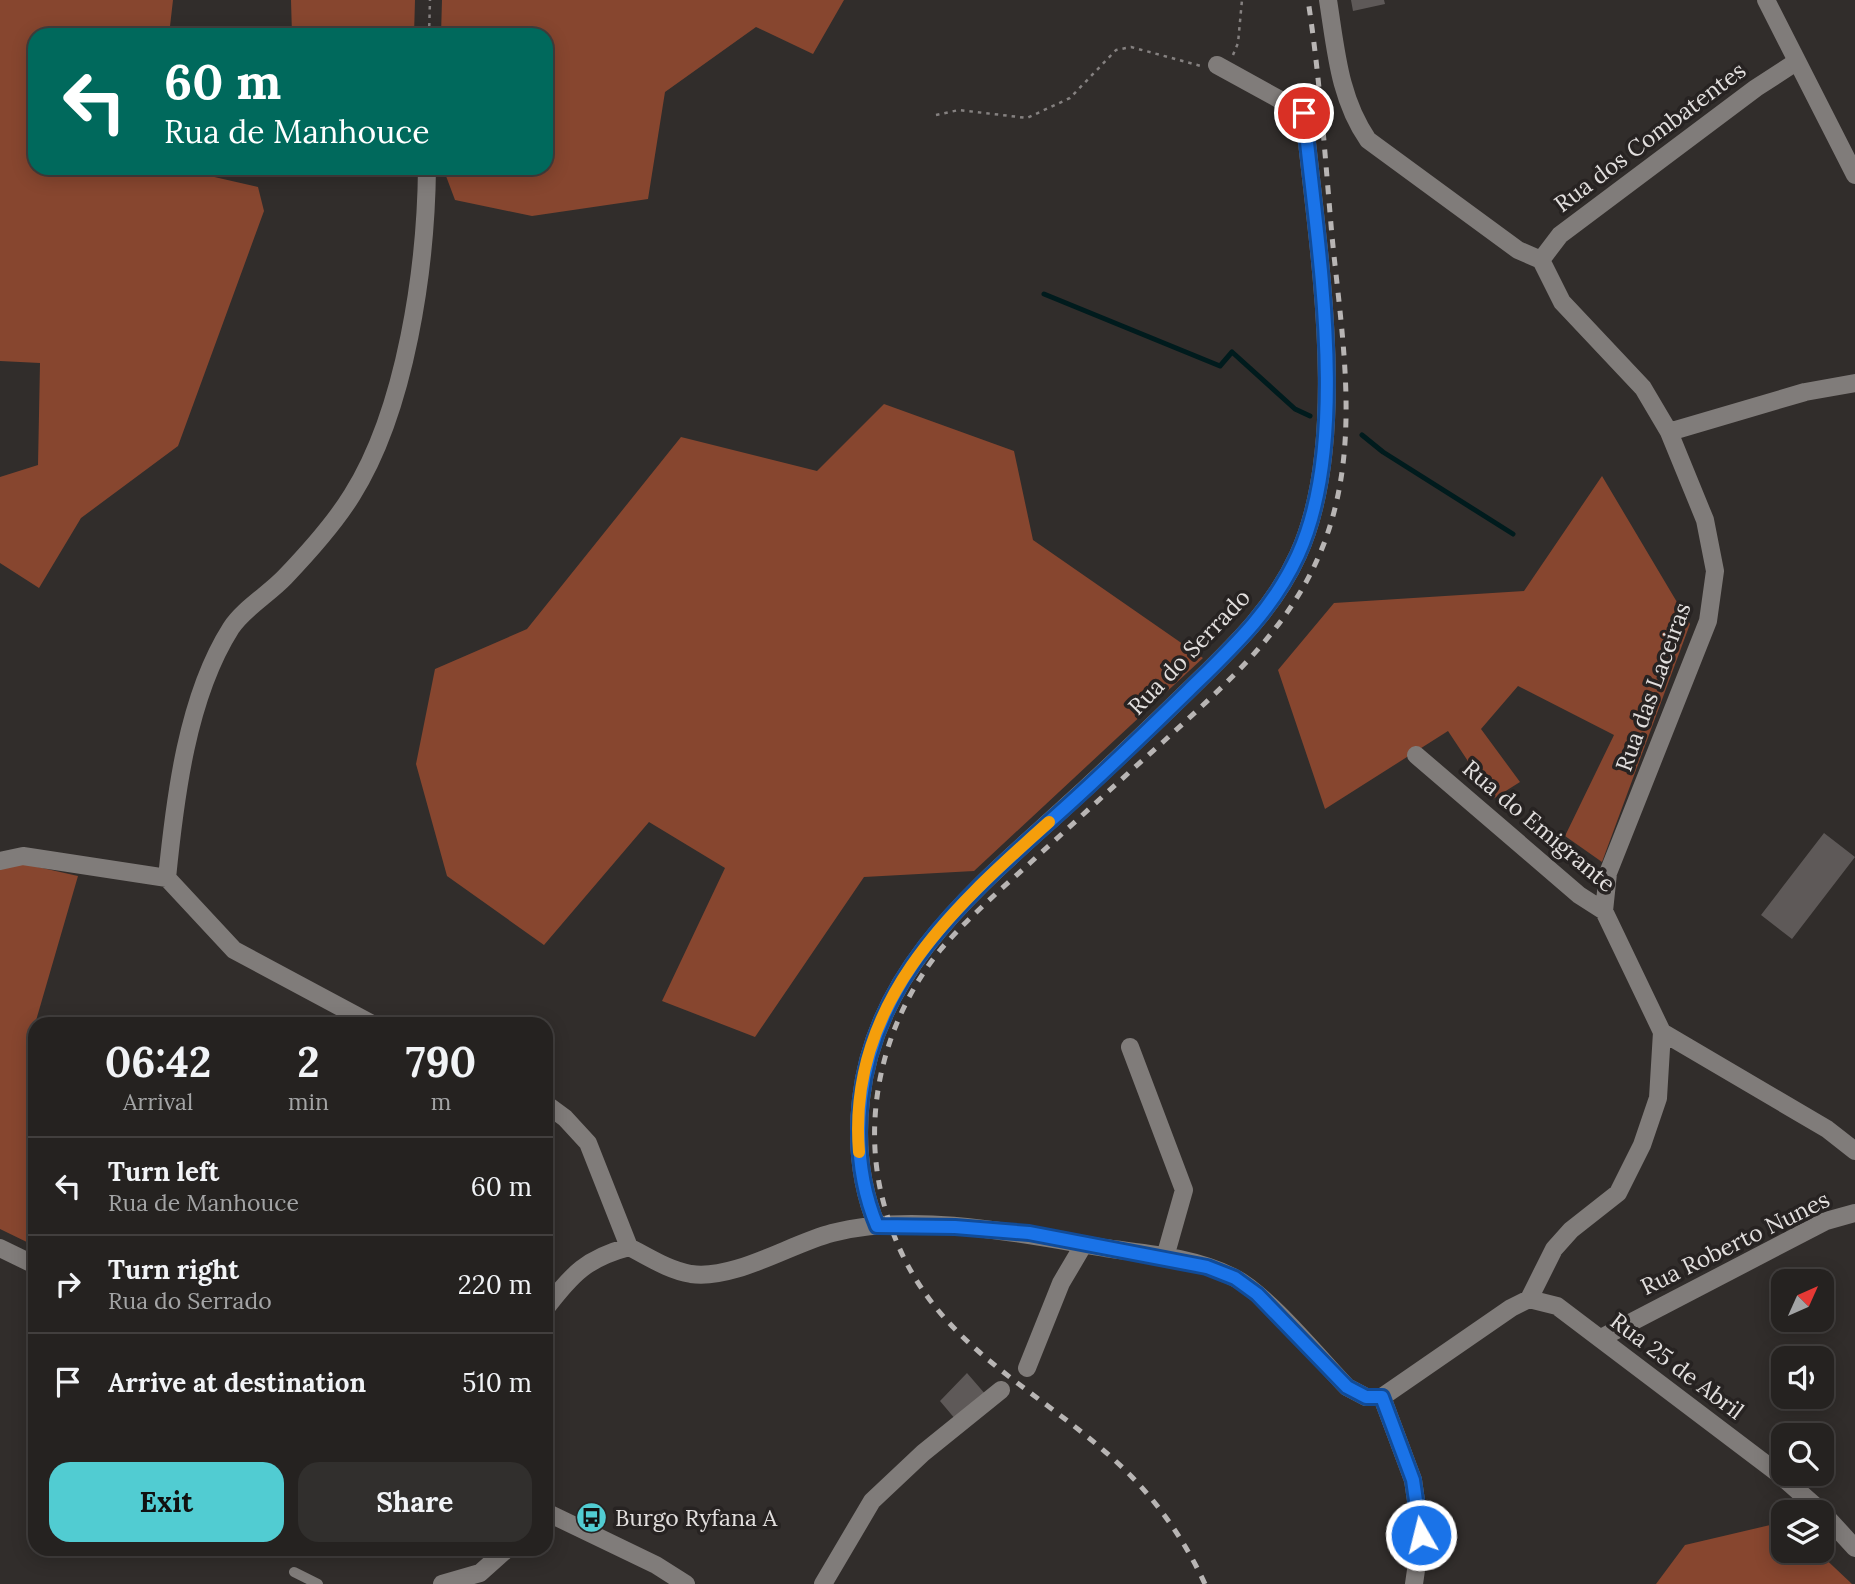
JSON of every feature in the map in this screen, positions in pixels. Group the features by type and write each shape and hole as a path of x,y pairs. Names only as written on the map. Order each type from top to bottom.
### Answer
{"street":[{"path":"1328,0 1344,98 1352,118 1368,140 1518,250 1541,260"},
{"path":"1766,0 1855,175"},
{"name":"Rua dos Combatentes","path":"1541,260 1560,235 1756,88 1796,62"},
{"path":"1222,68 1304,113"},
{"name":"Rua do Serrado","path":"877,1226 861,1169 859,1142 862,1092 874,1038 908,967 957,909 1114,763 1241,639 1275,598 1309,528 1322,477 1325,400 1322,306 1304,113"},
{"path":"167,878 175,797 199,704 232,627 286,576 352,495 393,406 416,299 427,212 427,175"},
{"name":"Rua das Laceiras","path":"1541,260 1562,302 1643,388 1669,432 1705,520 1715,571 1707,621 1608,873 1604,911"},
{"path":"1669,432 1805,392 1855,383"},
{"name":"Rua do Emigrante","path":"1416,755 1580,895 1604,911 1662,1032 1658,1098 1642,1145 1618,1193 1572,1230 1554,1249 1529,1299"},
{"path":"0,861 23,856 167,878 234,950 359,1017"},
{"path":"1662,1032 1827,1129 1855,1151"},
{"path":"1130,1048 1184,1189 1165,1257"},
{"path":"553,1109 588,1143 629,1247 666,1267 692,1274 716,1273 833,1233 877,1226 992,1230 1165,1257 1235,1278 1257,1294 1347,1387 1366,1397 1382,1397 1511,1308 1529,1299"},
{"name":"Rua Roberto Nunes","path":"1601,1338 1826,1222 1855,1213"},
{"path":"1027,1368 1061,1283 1084,1244"},
{"path":"553,1298 562,1286 598,1255 629,1247"},
{"path":"0,1248 28,1262"},
{"name":"Rua 25 de Abril","path":"1529,1299 1557,1306 1779,1474 1808,1500"},
{"path":"822,1584 872,1502 923,1452 1002,1390"},
{"path":"1382,1397 1413,1480 1421,1535 1414,1584"},
{"path":"553,1515 656,1565 686,1584"},
{"name":"Rua 25 de Abril","path":"1834,1525 1855,1548"},
{"path":"442,1584 480,1573 499,1556"}],"lane":[{"path":"294,1572 318,1584"}],"path":[{"path":"429,28 430,0"},
{"path":"936,115 959,110 1027,118 1070,98 1116,50 1132,47 1199,66 1222,68 1238,43 1242,0"},
{"path":"1304,113 1352,118"}],"shaded area":[{"path":"0,0 173,0 170,28 28,28 28,175 206,175 258,187 264,211 178,446 81,518 39,588 0,563 0,477 38,465 40,363 0,361"},
{"path":"291,0 415,0 414,28 292,28"},
{"path":"442,0 844,0 813,54 756,27 665,92 648,199 532,216 455,200 446,175 553,175 553,28 441,28"},
{"path":"884,404 1014,451 1033,540 1203,658 974,871 864,877 755,1037 662,1001 725,868 649,822 544,945 447,876 416,764 435,669 527,629 681,437 817,471"},
{"path":"1602,476 1690,624 1602,862 1565,836 1614,735 1518,686 1481,729 1520,782 1493,799 1448,731 1325,809 1278,670 1334,603 1524,591"},
{"path":"20,863 78,876 37,1017 28,1017 28,1243 0,1229 0,867"},
{"path":"1771,1525 1771,1563 1830,1563 1852,1584 1656,1584 1685,1545"}],"building":[{"path":"1351,0 1384,0 1385,4 1353,11"},
{"path":"1824,833 1855,857 1792,939 1761,915"},
{"path":"967,1373 986,1395 956,1420 940,1401"}],"waterway":[{"path":"1044,294 1220,366 1232,352 1295,409 1310,416"},
{"path":"1362,435 1383,452 1513,534"}],"railway":[{"path":"1205,1584 1170,1523 1136,1481 1088,1437 984,1356 953,1327 925,1294 902,1255 885,1208 878,1174 876,1106 891,1039 904,1007 941,949 984,905 1187,720 1255,653 1294,603 1323,546 1335,508 1342,470 1346,392 1322,118 1308,0"}],"slow traffic":[{"path":"859,1152 859,1117 866,1065 883,1013 894,990 922,947 939,927 1049,822"}],"place":[{"name":"Burgo Ryfana A","path":"592,1518"}],"route":[{"path":"1304,113 1322,306 1326,420 1322,477 1317,503 1299,553 1275,598 1241,639 1114,763 1019,849 922,947 894,990 883,1013 866,1065 859,1117 861,1169 865,1192 877,1226 955,1227 1029,1233 1176,1259 1235,1278 1257,1294 1347,1387 1366,1397 1382,1397 1413,1480 1421,1535"}]}
